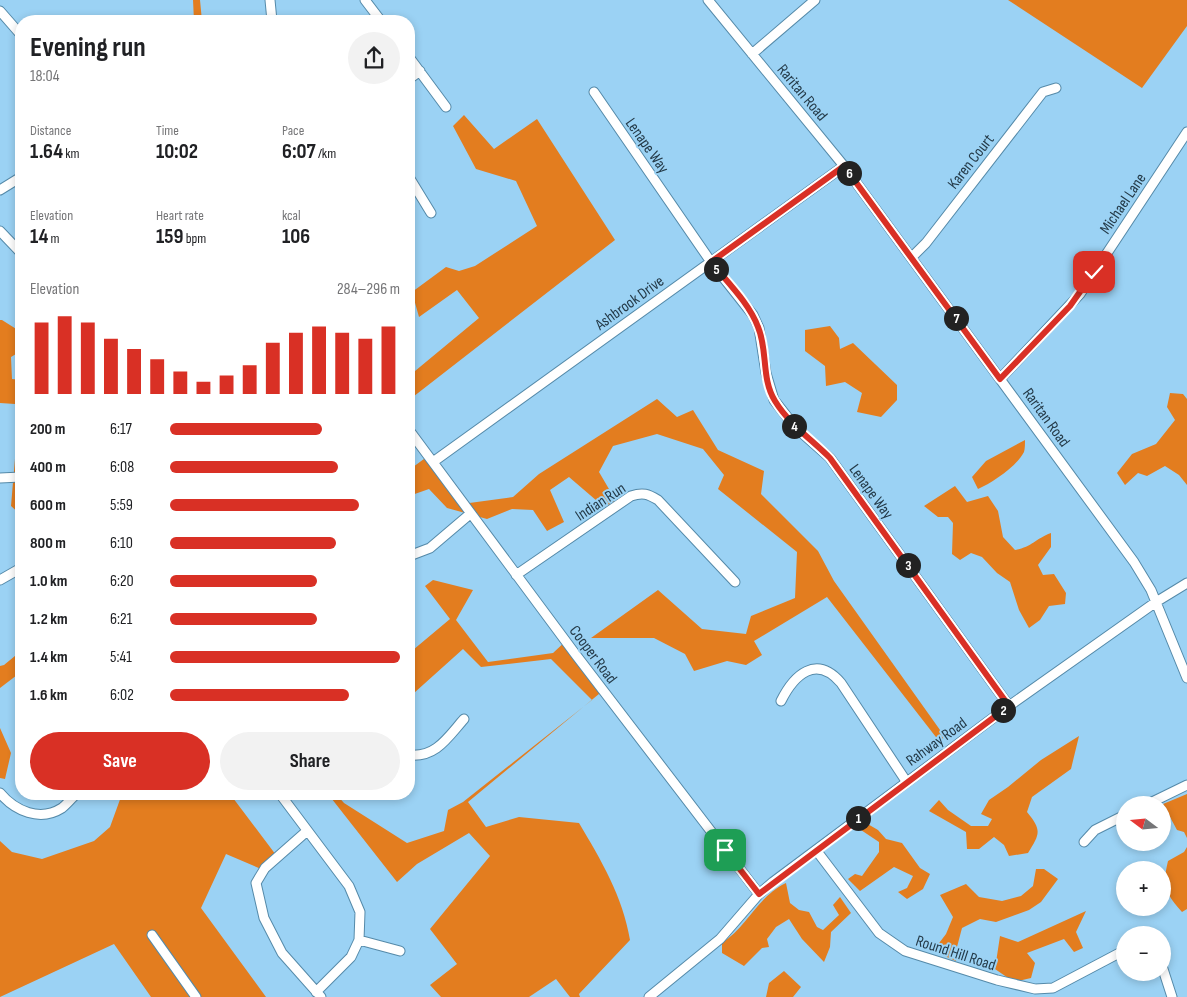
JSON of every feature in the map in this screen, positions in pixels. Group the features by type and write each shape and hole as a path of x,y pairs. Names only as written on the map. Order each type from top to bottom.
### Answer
{"street":[{"path":"270,0 271,15"},
{"path":"365,0 377,15"},
{"name":"Raritan Road","path":"708,0 844,166 1134,562 1156,602 1187,678"},
{"path":"752,54 815,0"},
{"path":"0,11 15,28"},
{"path":"415,65 446,107"},
{"path":"415,75 420,71"},
{"name":"Karen Court","path":"912,257 926,243 1043,92 1056,88"},
{"name":"Lenape Way","path":"594,92 711,262 753,315 759,328 766,373 774,400 795,427 830,458 1009,706"},
{"name":"Michael Lane","path":"1000,379 1080,294 1187,132"},
{"path":"1179,145 1187,150"},
{"name":"Ashbrook Drive","path":"433,462 844,166"},
{"path":"0,190 15,181"},
{"path":"415,188 431,213"},
{"path":"0,231 15,247"},
{"name":"Cooper Road","path":"415,438 516,575 759,894"},
{"path":"0,478 15,477"},
{"name":"Indian Run","path":"516,575 631,496 640,493 648,494 658,500 735,582"},
{"path":"415,554 430,548 470,514"},
{"path":"0,580 15,571"},
{"name":"Rahway Road","path":"649,997 720,939 759,894 816,850 1009,706 1156,602 1187,584"},
{"path":"781,701 791,682 801,674 820,670 832,674 842,683 906,781"},
{"path":"415,755 424,755 437,749 464,719"},
{"path":"1164,796 1187,785"},
{"path":"0,793 20,811 34,814 49,813 62,808 70,800"},
{"path":"284,800 350,886 360,912 360,940 351,957 318,994 282,953 264,918 256,883 265,868 307,831"},
{"path":"1084,842 1095,830 1116,820"},
{"name":"Round Hill Road","path":"816,850 879,933 895,946 1015,985 1035,989 1053,988 1116,955"},
{"path":"152,935 196,997"},
{"path":"360,940 400,951"},
{"path":"1167,981 1172,997"},
{"path":"1053,988 1056,997"}],"shaded area":[{"path":"193,0 200,0 201,15 194,15"},
{"path":"1008,0 1187,0 1187,26 1142,88"},
{"path":"464,115 494,149 537,119 615,240 415,395 415,371 479,318 457,290 419,317 415,303 415,290 446,267 459,271 475,266 537,226 516,181 476,169 453,126"},
{"path":"0,320 2,320 15,328 15,355 11,357 12,379 15,379 15,404 0,403"},
{"path":"830,326 839,338 840,349 853,343 897,385 897,400 881,417 857,412 862,393 845,382 826,386 825,366 805,351 805,330"},
{"path":"1170,393 1183,394 1187,399 1187,485 1179,475 1165,466 1147,476 1138,473 1125,485 1117,473 1132,454 1156,444 1175,420 1167,407"},
{"path":"657,399 677,417 693,410 718,450 764,471 761,494 818,551 834,581 945,737 939,741 827,597 754,641 762,655 746,665 727,661 694,671 685,654 654,638 591,638 658,590 702,629 746,634 751,616 795,598 797,552 718,489 724,475 703,449 657,434 613,446 599,472 616,501 604,507 569,477 550,490 564,522 547,531 533,510 512,509 487,519 447,508 429,489 415,494 415,466 428,456 462,504 513,497 539,474"},
{"path":"1025,440 1024,452 1016,463 990,483 978,489 972,477 986,461"},
{"path":"15,459 15,510 11,506"},
{"path":"955,486 967,502 988,496 998,511 1003,537 1015,550 1026,547 1051,533 1051,547 1038,565 1043,575 1054,574 1066,593 1065,604 1049,606 1040,620 1029,628 1019,610 1010,582 997,573 982,557 971,553 960,560 952,554 953,523 948,517 938,517 924,506"},
{"path":"433,580 473,590 456,620 488,662 553,653 567,640 605,689 592,700 551,659 481,667 463,649 415,692 415,648 450,619 425,586"},
{"path":"15,656 15,677 0,688 0,666"},
{"path":"584,706 468,802 486,827 519,817 579,823 617,894 630,940 579,994 580,997 570,997 556,979 529,997 441,997 430,985 457,964 430,929 490,856 469,833 417,864 397,882 333,800 341,800 407,843 444,831 448,810 463,802"},
{"path":"0,728 11,753 5,779 0,778"},
{"path":"1079,736 1071,769 1032,797 1027,812 1035,823 1038,832 1028,853 1009,856 1004,845 994,837 979,849 967,849 966,832 929,811 939,800 948,810 971,826 988,826 992,819 981,814 989,800 1041,760"},
{"path":"1187,794 1187,838 1184,832 1177,830 1171,819 1171,801"},
{"path":"120,800 235,800 276,855 261,869 226,854 201,908 266,997 151,997 114,944 0,997 0,841 12,852 42,859 94,841 110,827"},
{"path":"866,823 878,830 886,839 902,843 920,868 930,874 923,889 907,899 898,892 907,888 913,876 894,867 860,891 848,879 855,874 862,876 879,852 879,842 861,830"},
{"path":"1187,847 1187,909 1182,912 1171,898 1171,861 1168,861 1184,852"},
{"path":"1036,869 1044,869 1058,879 1041,902 1029,910 996,922 980,919 962,928 957,947 956,961 933,951 946,934 953,917 940,895 966,884 979,897 1002,901 1021,896 1033,886"},
{"path":"786,883 790,903 799,910 809,912 817,927 823,930 839,915 833,905 840,897 851,913 831,932 830,947 824,962 802,939 789,919 776,927 767,939 769,947 762,948 744,966 722,953 722,943 739,928 767,896"},
{"path":"1086,911 1076,932 1083,948 1074,952 1064,939 1027,953 1035,963 1031,978 1014,982 995,969 1000,936 1018,942"},
{"path":"784,971 801,987 793,997 766,997 769,983"}],"route":[{"path":"725,850 759,894 906,781 1009,706 830,458 795,427 774,400 766,373 759,328 753,315 711,262 844,166 1000,379 1070,306 1089,282 1094,272"}]}
